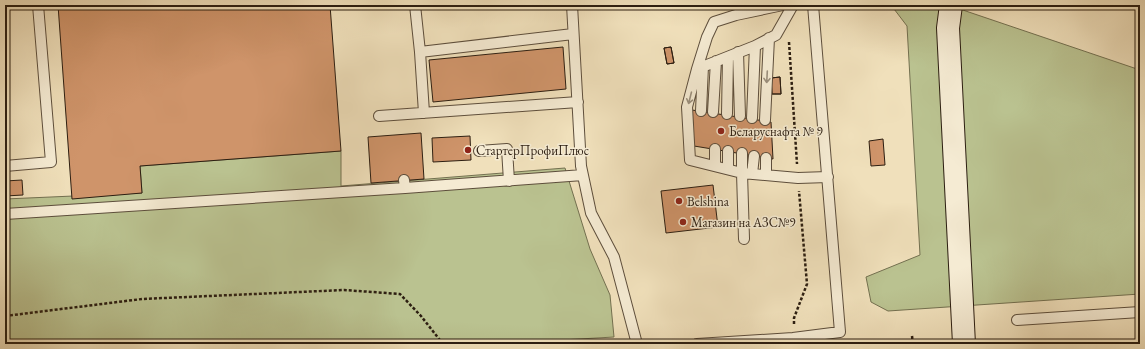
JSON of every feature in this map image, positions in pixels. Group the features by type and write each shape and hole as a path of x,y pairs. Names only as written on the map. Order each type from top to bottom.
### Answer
{"main road":[{"path":"951,5 948,28 964,344"}],"lane":[{"path":"5,166 51,162 38,5"},
{"path":"415,5 424,113"},
{"path":"572,5 581,166 591,213 614,257 637,344"},
{"path":"783,5 736,15 714,22 707,37 688,107 690,160 747,173 798,178 828,177"},
{"path":"700,67 755,46 776,35 793,5"},
{"path":"697,344 793,338 840,332 813,5"},
{"path":"420,52 573,34"},
{"path":"765,120 769,38"},
{"path":"752,118 755,46"},
{"path":"738,52 740,116"},
{"path":"727,114 728,57"},
{"path":"713,112 716,61"},
{"path":"700,67 701,111"},
{"path":"379,116 578,102"},
{"path":"479,151 507,148 509,181"},
{"path":"715,149 715,166"},
{"path":"728,151 728,169"},
{"path":"742,153 747,173 744,239"},
{"path":"747,173 754,156"},
{"path":"766,158 766,175"},
{"path":"5,214 405,184 509,181 583,175"},
{"path":"1017,320 1140,312"}],"path":[{"path":"1135,5 1140,13"},
{"path":"5,316 142,299 344,290 400,294 421,316 443,344"},
{"path":"912,336 913,344"}],"green space":[{"path":"891,5 948,5 1140,70 1140,294 888,311 871,302 866,277 920,255 907,26"},
{"path":"341,151 341,186 565,168 590,249 610,295 614,337 493,344 5,344 5,199 142,193 140,166"}],"building":[{"path":"58,5 330,5 341,151 140,166 142,193 72,199"},
{"path":"563,47 566,89 433,102 429,60"},
{"path":"671,47 674,63 667,64 664,48"},
{"path":"671,47 674,63 667,64 664,48"},
{"path":"780,77 781,94 772,94 771,78"},
{"path":"780,77 781,94 772,94 771,78"},
{"path":"692,110 771,122 773,159 694,146"},
{"path":"421,133 424,179 371,183 368,137"},
{"path":"470,136 471,160 433,162 432,138"},
{"path":"883,139 885,165 871,166 869,141"},
{"path":"22,180 23,195 5,196 5,181"},
{"path":"713,185 718,227 666,233 661,191"}],"place":[{"name":"Беларуснафта № 9","path":"721,131"},
{"name":"СтартерПрофиПлюс","path":"468,150"},
{"name":"Belshina","path":"679,201"},
{"name":"Магазин на АЗС№9","path":"683,222"}]}
